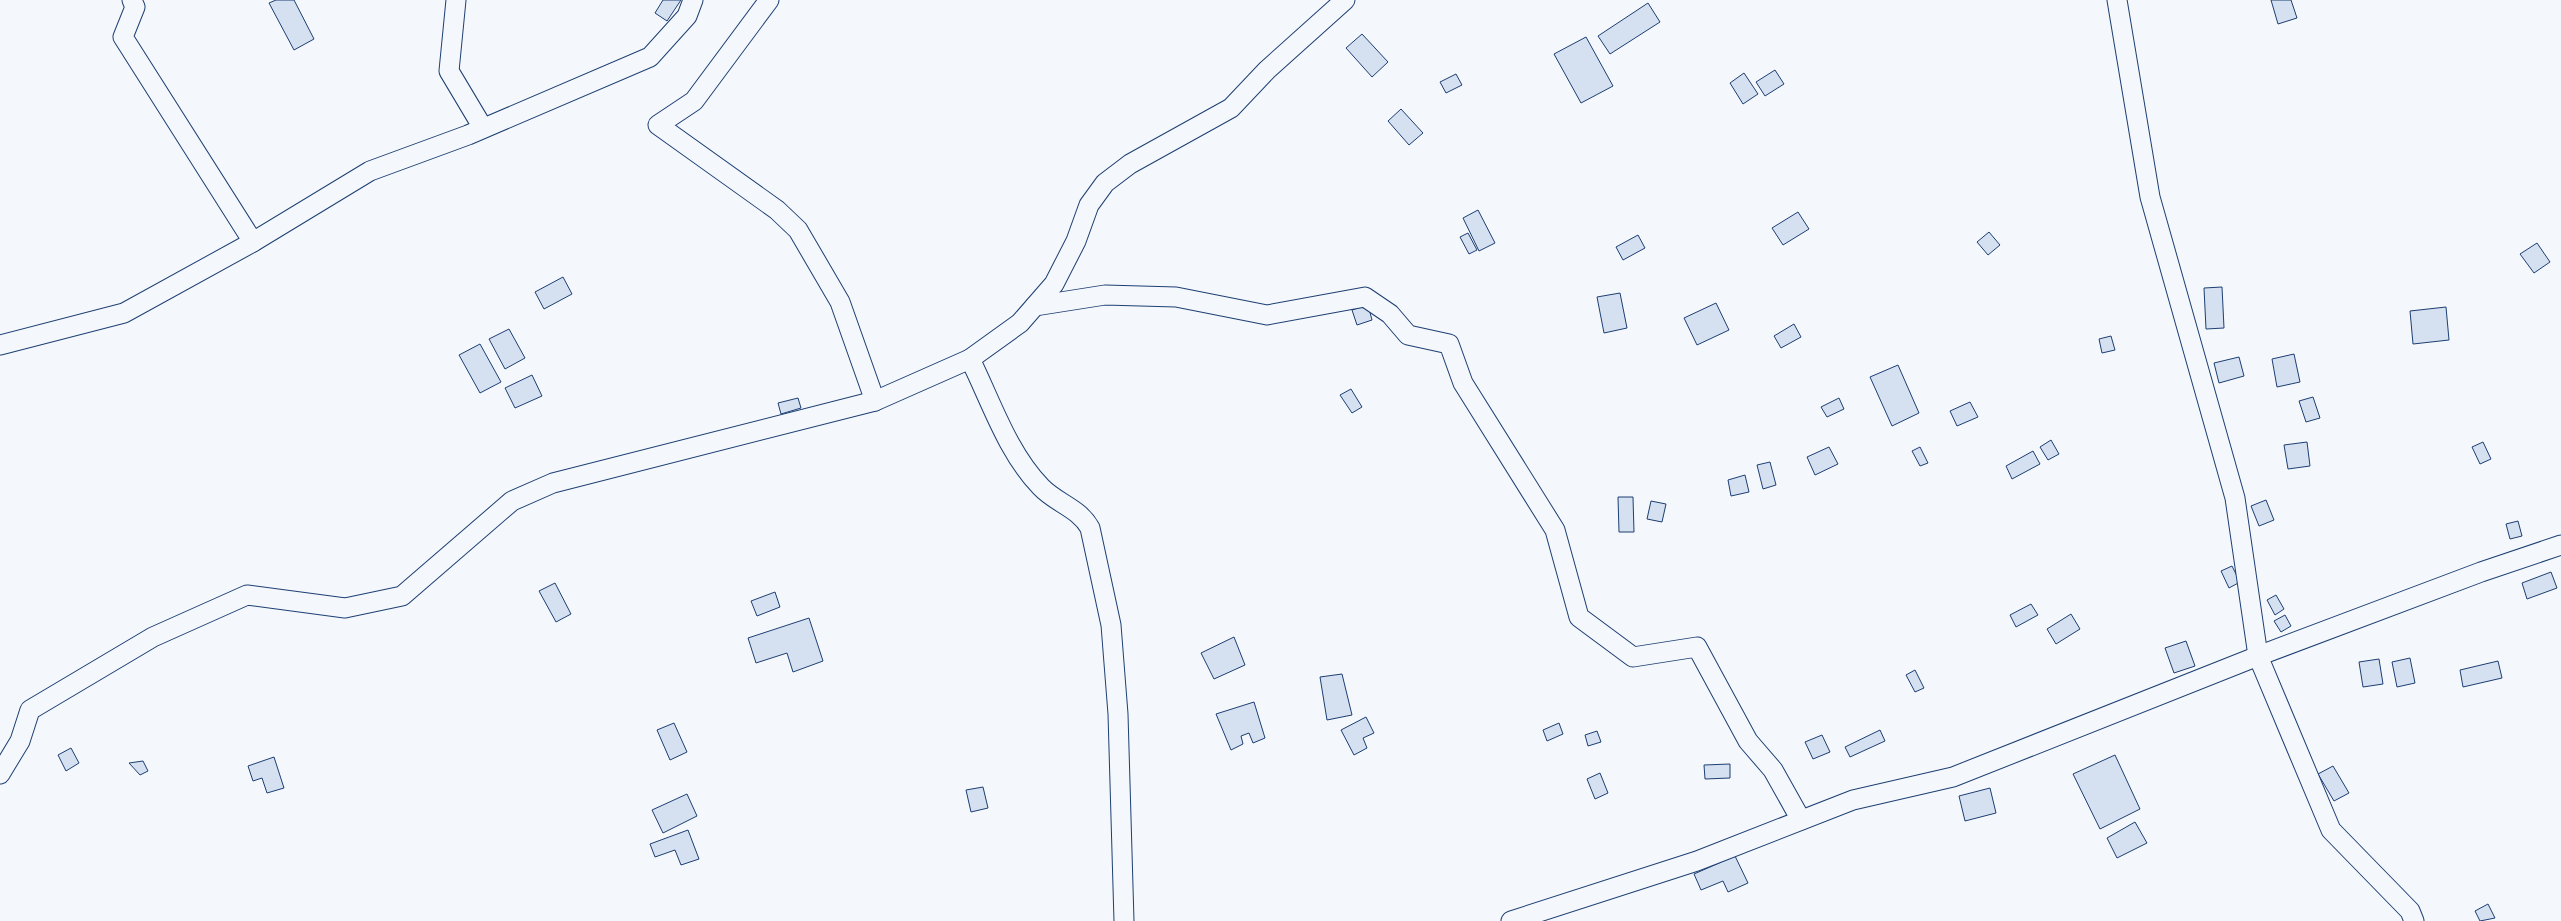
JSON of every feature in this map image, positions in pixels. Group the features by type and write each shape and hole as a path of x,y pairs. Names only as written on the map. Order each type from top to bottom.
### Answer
{"street":[{"path":"132,0 135,7 123,37 253,242"},
{"path":"456,0 449,71 483,128"},
{"path":"0,345 124,313 253,242 370,171 483,128 650,57 687,16 694,0"},
{"path":"769,0 694,101 658,125 777,210 798,230 840,302 875,400"},
{"path":"0,774 20,741 30,710 153,637 247,595 346,608 402,596 512,501 553,483 875,400 970,359 1020,323 1054,284 1076,241 1088,204 1105,183 1130,164 1231,108 1267,70 1345,0"},
{"path":"2118,0 2150,197 2235,498 2258,656 2331,830 2410,911 2414,921"},
{"path":"1035,306 1105,295 1167,297 1267,316 1364,297 1390,314 1408,335 1449,344 1463,383 1555,530 1579,616 1633,657 1697,647 1748,741 1773,770 1801,820"},
{"path":"970,359 1019,460 1042,488 1084,516 1090,528 1111,625 1118,714 1124,921"},
{"path":"1511,921 1550,915 1853,800 1953,777 2258,656 2481,572 2561,545"}],"building":[{"path":"276,0 294,0 314,39 294,50 269,3"},
{"path":"663,0 681,0 667,21 655,13"},
{"path":"2271,0 2291,0 2297,18 2278,24"},
{"path":"1648,3 1660,22 1610,54 1598,36"},
{"path":"1362,34 1388,62 1372,77 1346,48"},
{"path":"1586,37 1613,86 1581,103 1554,54"},
{"path":"1775,70 1784,84 1765,96 1756,82"},
{"path":"1744,73 1758,94 1743,104 1730,83"},
{"path":"1456,74 1462,85 1446,93 1440,82"},
{"path":"1401,109 1423,133 1409,145 1388,121"},
{"path":"1478,210 1495,243 1479,251 1463,218"},
{"path":"1798,212 1809,229 1783,245 1772,228"},
{"path":"1989,232 2000,245 1988,255 1977,242"},
{"path":"1468,233 1477,250 1469,254 1460,237"},
{"path":"1638,235 1645,248 1623,260 1616,247"},
{"path":"2537,243 2550,262 2534,273 2520,254"},
{"path":"563,277 572,294 544,309 535,292"},
{"path":"2222,287 2224,328 2206,329 2204,288"},
{"path":"1620,293 1627,328 1604,333 1597,297"},
{"path":"1716,303 1729,330 1697,345 1684,318"},
{"path":"1368,305 1372,320 1357,325 1352,310"},
{"path":"2446,307 2449,340 2413,344 2410,311"},
{"path":"1794,324 1801,337 1781,348 1774,336"},
{"path":"509,329 525,358 505,369 489,339"},
{"path":"2111,336 2115,350 2102,353 2099,339"},
{"path":"480,344 501,382 480,393 459,355"},
{"path":"2294,354 2300,382 2277,387 2272,359"},
{"path":"2239,357 2244,376 2219,383 2214,363"},
{"path":"1898,365 1919,413 1892,426 1870,377"},
{"path":"532,375 542,396 515,408 505,388"},
{"path":"1351,389 1362,407 1352,413 1340,395"},
{"path":"2313,397 2320,418 2306,422 2299,401"},
{"path":"798,398 801,408 781,414 778,403"},
{"path":"1839,398 1844,409 1827,417 1821,407"},
{"path":"1970,402 1978,417 1957,426 1950,411"},
{"path":"2051,440 2059,454 2048,460 2040,447"},
{"path":"2307,442 2310,466 2288,469 2284,445"},
{"path":"2483,442 2491,459 2480,464 2472,447"},
{"path":"1829,447 1838,464 1815,475 1807,457"},
{"path":"1920,447 1928,463 1920,466 1912,451"},
{"path":"2033,451 2040,464 2012,479 2006,466"},
{"path":"1770,462 1776,485 1763,489 1757,465"},
{"path":"1745,475 1749,492 1731,496 1728,480"},
{"path":"1618,497 1633,497 1634,532 1619,532"},
{"path":"2266,500 2274,520 2259,526 2251,506"},
{"path":"1651,501 1666,504 1662,522 1647,519"},
{"path":"2518,521 2522,536 2510,539 2506,524"},
{"path":"2232,566 2240,582 2229,588 2221,571"},
{"path":"2551,572 2557,588 2527,599 2522,583"},
{"path":"555,583 571,614 556,622 539,591"},
{"path":"775,592 780,607 757,616 751,601"},
{"path":"2276,595 2284,609 2275,615 2267,600"},
{"path":"2031,604 2038,615 2016,627 2010,615"},
{"path":"2071,614 2080,629 2056,644 2047,629"},
{"path":"2285,615 2291,626 2281,632 2274,621"},
{"path":"809,618 823,661 793,672 787,653 756,663 748,638"},
{"path":"1234,637 1245,665 1214,679 1201,653"},
{"path":"2186,641 2195,666 2174,673 2165,648"},
{"path":"2410,658 2415,683 2397,687 2392,662"},
{"path":"2379,659 2383,684 2363,687 2359,662"},
{"path":"2498,661 2502,678 2463,687 2460,670"},
{"path":"1915,670 1924,688 1915,692 1906,675"},
{"path":"1342,674 1352,715 1327,720 1320,677"},
{"path":"1254,702 1265,738 1253,743 1249,733 1241,736 1243,744 1231,750 1216,714"},
{"path":"1366,717 1374,733 1363,738 1367,748 1354,755 1341,730"},
{"path":"674,723 687,752 670,760 657,730"},
{"path":"1559,723 1563,734 1547,741 1543,730"},
{"path":"1880,730 1885,741 1850,757 1845,747"},
{"path":"1597,731 1601,742 1588,746 1585,735"},
{"path":"1822,735 1830,752 1813,759 1805,742"},
{"path":"71,748 79,763 66,771 58,755"},
{"path":"2115,755 2140,809 2100,829 2073,774"},
{"path":"274,757 284,788 267,793 262,778 253,781 248,766"},
{"path":"143,761 148,771 140,775 129,763"},
{"path":"1730,764 1730,778 1705,779 1704,765"},
{"path":"2333,766 2349,793 2334,801 2318,774"},
{"path":"1600,773 1608,793 1595,799 1587,779"},
{"path":"983,787 988,808 971,812 966,790"},
{"path":"1990,788 1996,813 1965,821 1959,796"},
{"path":"687,794 697,816 663,833 652,810"},
{"path":"2135,822 2147,843 2117,858 2107,838"},
{"path":"688,830 699,859 681,865 675,850 655,857 650,844"},
{"path":"1735,856 1748,883 1728,892 1723,881 1701,890 1694,874"},
{"path":"2488,904 2495,918 2480,921 2475,911"}]}
